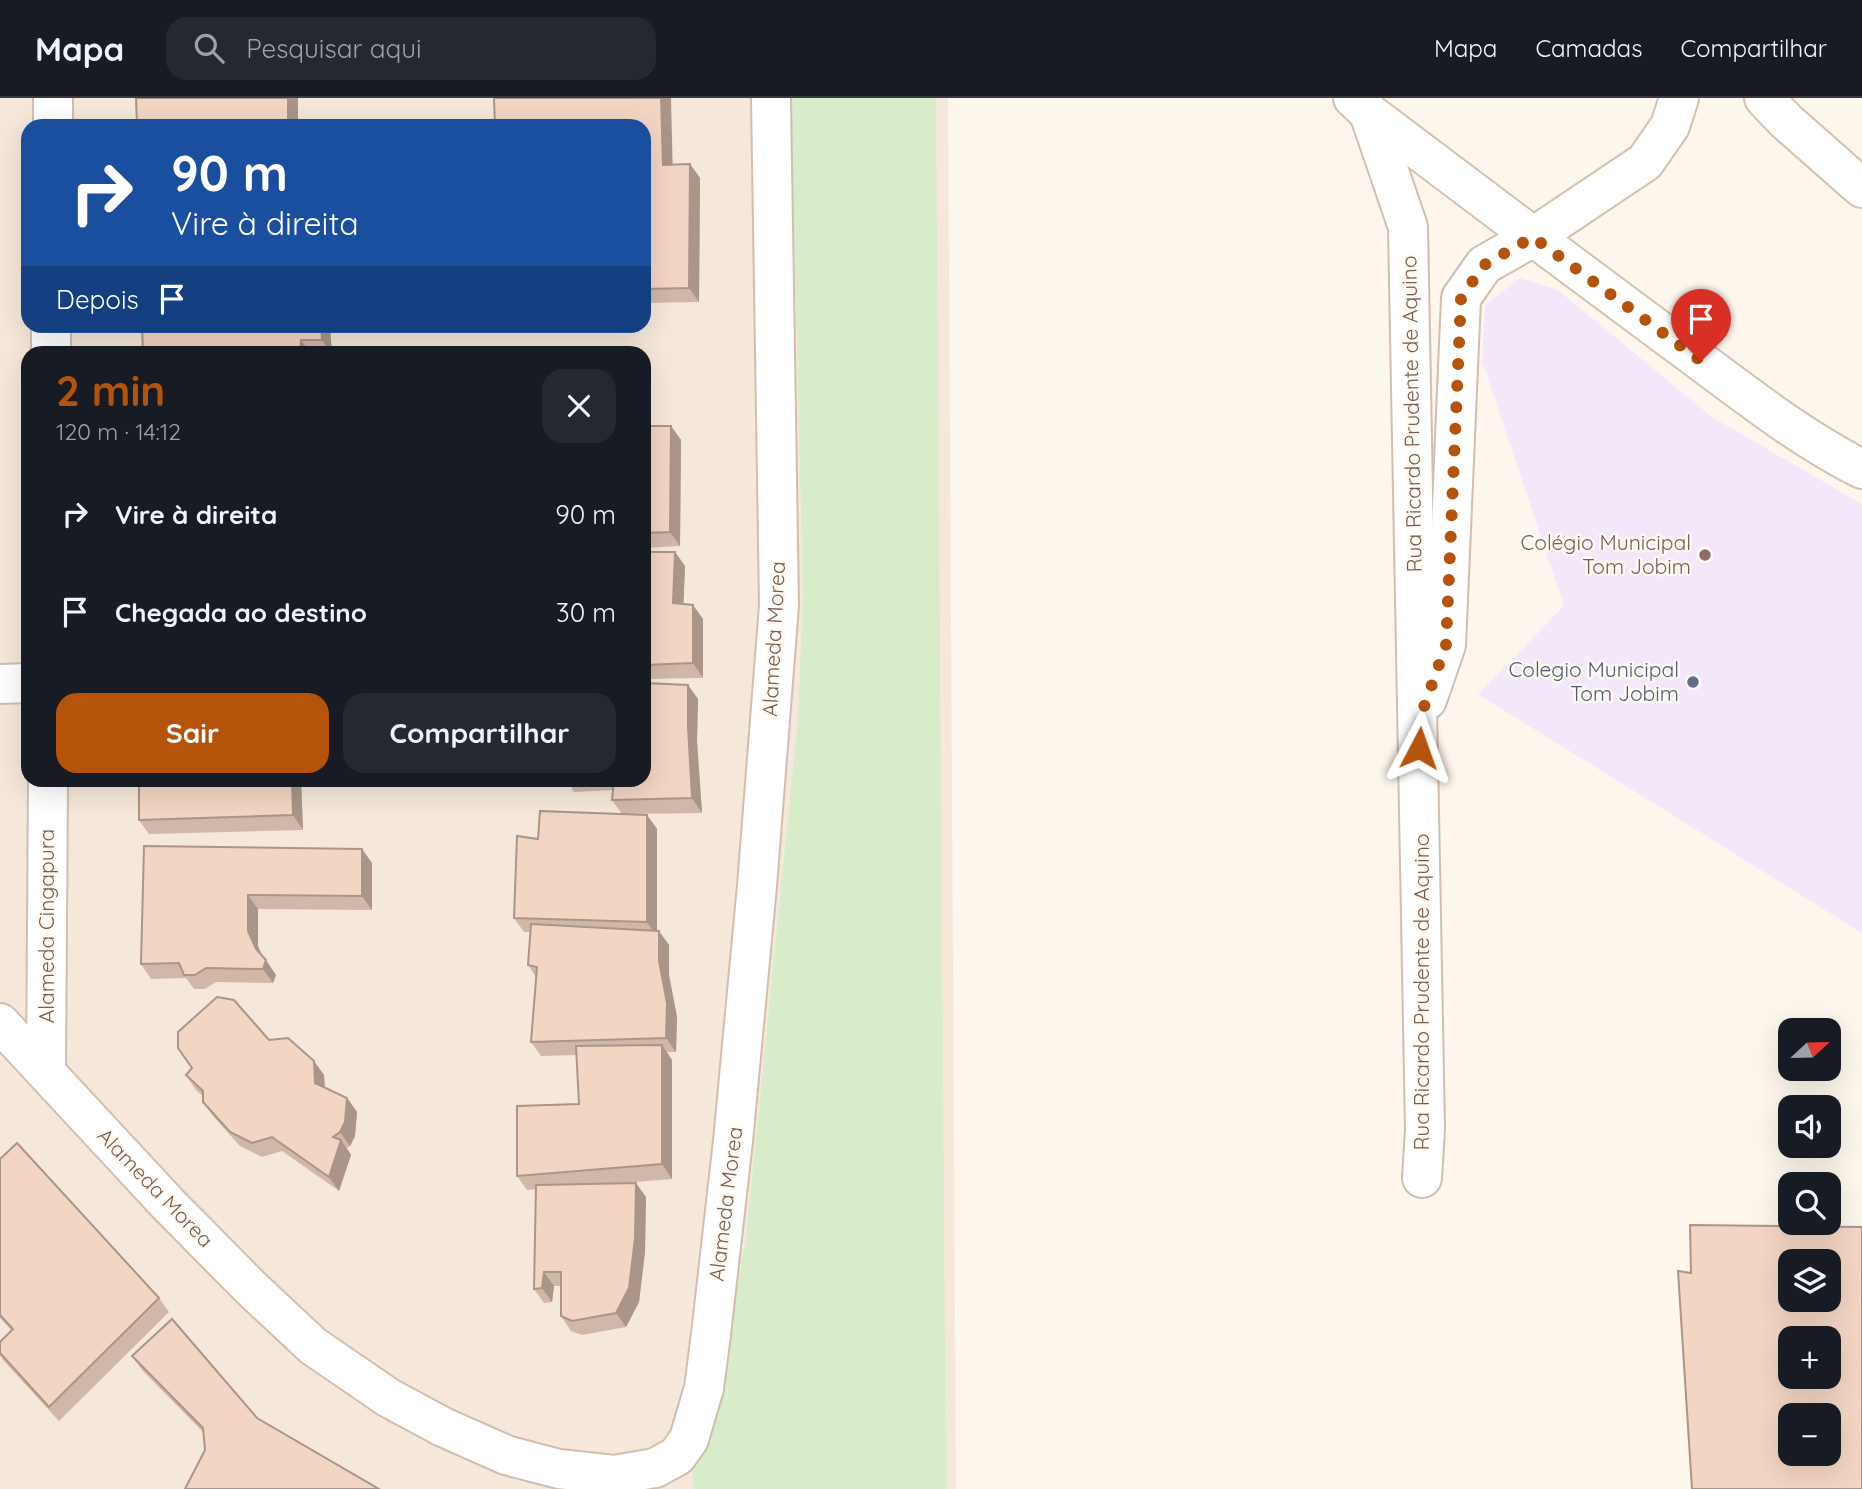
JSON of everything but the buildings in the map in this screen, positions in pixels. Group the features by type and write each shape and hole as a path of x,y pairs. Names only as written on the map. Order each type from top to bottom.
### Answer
{"street":[{"path":"52,119 53,98"},
{"name":"Alameda Morea","path":"0,1023 168,1204 313,1346 389,1398 443,1427 506,1455 559,1469 614,1475 644,1471 670,1462 683,1449 704,1388 733,1141 757,886 779,605 771,98"},
{"name":"Rua Ricardo Prudente de Aquino","path":"1419,721 1446,645 1461,298 1484,265 1533,237 1645,162 1670,127 1679,98"},
{"path":"1764,98 1862,188"},
{"path":"1361,105 1533,237 1822,449 1862,469"},
{"name":"Rua Ricardo Prudente de Aquino","path":"1361,105 1408,227 1419,721 1425,1129 1422,1178"},
{"path":"0,684 21,683"},
{"name":"Alameda Cingapura","path":"46,1072 48,787"}],"shaded area":[{"path":"0,98 948,98 956,1489 0,1489"},
{"name":"Colégio Municipal Tom Jobim","path":"1520,278 1558,290 1712,417 1862,504 1862,933 1478,694 1564,606 1482,361 1485,305"}],"green space":[{"path":"791,98 936,98 946,1489 694,1489 692,1466 709,1442 746,1238 798,717 803,594"}],"place":[{"name":"Colégio Municipal Tom Jobim","path":"1705,555"},
{"name":"Colegio Municipal Tom Jobim","path":"1693,682"}],"route":[{"path":"1419,748 1419,721 1446,645 1461,298 1484,265 1533,237 1701,361"}]}
